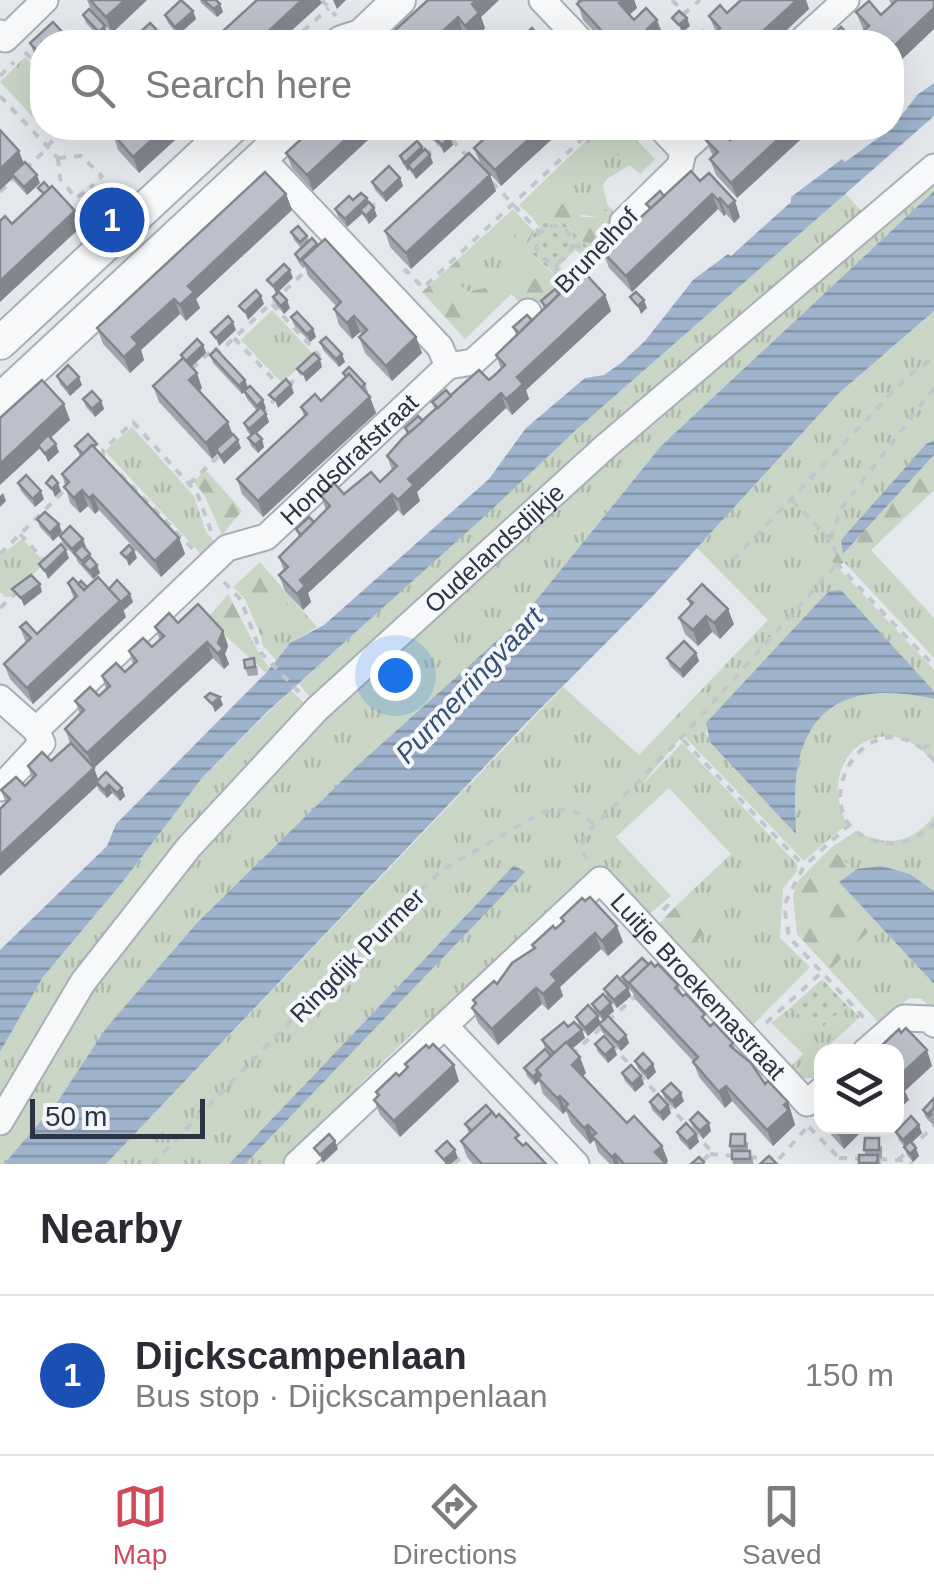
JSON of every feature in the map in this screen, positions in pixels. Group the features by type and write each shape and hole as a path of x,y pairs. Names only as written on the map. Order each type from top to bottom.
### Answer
{"street":[{"path":"0,34 5,39 45,0"},
{"path":"364,30 399,0"},
{"path":"542,0 571,30"},
{"path":"813,30 846,0"},
{"path":"0,344 218,140"},
{"path":"0,400 280,140"},
{"path":"671,140 682,151"},
{"name":"Brunelhof","path":"623,222 680,166 682,151 694,140"},
{"path":"262,156 440,347 448,366 473,362 528,312"},
{"name":"Oudelandsdijkje","path":"0,1122 83,982 189,846 317,709 605,446 934,167"},
{"path":"32,312 63,344"},
{"name":"Hondsdrafstraat","path":"0,788 42,743 36,730 218,557 266,537 448,366"},
{"path":"0,698 36,730"},
{"name":"Luitje Broekemastraat","path":"297,1164 600,880 808,1103 814,1097"},
{"path":"874,1044 904,1018 930,1020 934,1024"},
{"path":"445,1026 576,1164"}],"path":[{"path":"672,0 685,13 700,0"},
{"path":"304,30 328,8"},
{"path":"0,96 30,128"},
{"path":"41,140 58,158 60,180 76,198 102,176 80,156 58,158"},
{"path":"0,192 55,140"},
{"path":"424,158 441,140"},
{"path":"452,140 474,164"},
{"path":"388,292 406,270 423,288 582,140"},
{"path":"488,178 540,233"},
{"path":"90,188 111,212"},
{"path":"185,376 215,347 219,352 272,304 380,198"},
{"name":"Brunelhof","path":"528,312 541,308 623,222"},
{"path":"560,226 570,234 573,246 568,257 557,263 546,260 537,252 540,233 547,227 560,226"},
{"path":"573,246 581,247 591,259"},
{"path":"557,263 556,272 565,282"},
{"path":"258,419 319,355 272,304"},
{"path":"234,338 284,390"},
{"path":"733,560 906,378 934,357"},
{"path":"934,388 841,509 832,534 837,564 934,666"},
{"path":"218,557 100,454 133,422 202,504 218,557 241,600 261,652 298,690"},
{"path":"189,484 230,445"},
{"path":"0,554 74,481"},
{"path":"791,499 834,543"},
{"path":"20,534 48,564 56,557"},
{"path":"600,880 583,853 585,835 681,738 837,564"},
{"path":"0,608 20,589"},
{"path":"0,595 6,602"},
{"path":"681,738 804,866"},
{"path":"934,760 908,741 889,739 870,744 854,755 843,772 840,789 842,807 850,824 872,840 894,844 932,831 934,823"},
{"path":"923,749 934,739"},
{"name":"Ringdijk Purmer","path":"152,1164 442,870 542,812 570,809 595,824"},
{"path":"850,824 804,866 786,895 784,906 789,938 822,972 874,1044"},
{"path":"572,1055 674,960"},
{"path":"748,1039 822,972"},
{"path":"611,1044 710,1154"},
{"path":"699,1164 710,1154 780,1161 808,1126 839,1158 912,1164"},
{"path":"898,1160 934,1126"},
{"path":"454,1164 480,1140"},
{"path":"834,1164 839,1158"}],"green space":[{"path":"25,57 30,63 30,114 0,82"},
{"path":"587,140 600,140 631,165 603,185 607,204 613,211 600,212 597,217 540,209 531,216 519,205"},
{"path":"600,140 637,140 655,159 640,174"},
{"path":"934,172 934,191 661,446 521,619 359,764 0,1164 0,1138 17,1122 20,1108 88,984 235,802 623,439 644,431 663,417 694,380"},
{"path":"845,193 867,217 312,699 299,684 576,430"},
{"path":"559,203 578,209 582,217 613,211 618,227 592,251 560,219 553,217 539,227 531,216"},
{"path":"513,209 526,223 515,243 521,276 503,295 488,287 466,292 459,285 473,276 465,253"},
{"path":"553,217 560,219 592,251 585,257 575,250 560,265 562,281 536,258 529,244 539,228"},
{"path":"526,223 534,231 533,254 562,281 538,304 531,298 523,305 511,294 465,339 422,292 465,253 473,276 460,285 466,292 488,287 503,295 521,276 514,243"},
{"path":"272,310 313,354 282,383 241,340"},
{"path":"934,311 934,440 926,444 827,556 934,670 934,691 841,591 822,598 707,723 706,734 795,833 796,778 802,750 825,713 842,702 883,693 934,699 934,764 917,746 898,738 879,737 861,744 848,757 839,775 839,798 847,824 804,861 683,735 638,789 682,743 797,864 797,871 783,889 780,938 810,967 748,1030 684,959 704,932 678,904 731,854 669,788 616,837 671,896 646,917 603,867 575,892 570,888 465,988 464,1001 424,1035 416,1030 360,1084 361,1095 286,1164 245,1164 524,872 514,865 229,1164 106,1164 563,687 639,755 768,620 697,548 838,394"},
{"path":"132,427 194,496 206,532 214,541 201,554 105,451"},
{"path":"934,455 934,490 871,550 837,566 826,556 841,540 844,553"},
{"path":"205,469 242,511 222,535 205,496 194,482"},
{"path":"22,539 44,561 43,565 5,597 0,592 0,556"},
{"path":"871,550 934,618 934,658 843,561"},
{"path":"260,562 292,599 261,636 245,599 233,587"},
{"path":"228,594 270,668 266,673 207,619"},
{"path":"292,599 317,627 290,643 276,660 263,646 261,636"},
{"path":"291,690 305,704 0,1111 0,1052 43,977 202,778"},
{"path":"934,815 934,891 910,874 854,871 832,847 856,831 878,840 909,837"},
{"path":"832,847 854,871 839,882 877,923 830,970 797,934 793,896 798,881"},
{"path":"678,904 704,932 684,959 656,927"},
{"path":"877,923 934,984 934,1011 922,999 909,998 880,1024 830,970"},
{"path":"822,979 847,1005 817,1032 791,1007"},
{"path":"847,1005 860,1017 831,1044 814,1044 814,1078 799,1078 790,1067 803,1054 771,1023 791,1007 817,1031"}],"water":[{"path":"934,83 934,116 576,430 268,711 202,778 43,977 0,1052 0,950 107,846 116,824 266,673 290,643 324,625 489,479 526,428 585,378 604,375 621,363 645,341 693,280 728,254 731,256 791,202 791,197 842,159 845,162 875,140 904,140 904,112 917,95"},
{"name":"Purmerringvaart","path":"934,191 934,311 838,394 652,597 531,718 106,1164 4,1164 58,1101 107,1027 197,923 359,764 521,619 661,446"},
{"path":"934,440 934,455 843,554 841,540 926,444"},
{"path":"841,590 934,691 934,699 908,694 862,695 825,713 811,729 802,751 795,786 796,834 710,742 706,723 822,598 830,591"},
{"path":"514,865 525,872 245,1164 229,1164"},
{"path":"881,866 910,874 934,891 934,984 839,882 857,869"}],"building":[{"path":"90,0 125,0 106,17"},
{"path":"181,0 193,11 175,27 165,15"},
{"path":"203,0 216,0 220,4 214,9"},
{"path":"257,0 302,0 270,30 224,30"},
{"path":"428,0 476,0 472,4 479,13 465,26 458,17 444,30 395,30"},
{"path":"582,0 622,0 619,3 634,20 646,8 657,20 646,30 601,30 577,4"},
{"path":"741,0 797,0 764,30 718,30 709,16 720,5 727,13"},
{"path":"897,0 934,0 934,8 904,37 904,30 864,30 869,26 856,12 869,1 881,15"},
{"path":"89,9 105,26 97,30 83,15"},
{"path":"679,11 687,18 679,25 672,18"},
{"path":"53,22 60,30 44,30"},
{"path":"0,130 19,151 0,169"},
{"path":"118,140 152,140 133,157"},
{"path":"300,140 345,140 307,175 286,153"},
{"path":"483,140 528,140 495,170 474,148"},
{"path":"706,140 777,140 731,183 710,159 718,152"},
{"path":"417,141 422,147 405,163 400,156"},
{"path":"425,149 430,155 413,171 408,165"},
{"path":"469,153 490,175 406,253 385,231"},
{"path":"25,162 37,175 24,187 12,174"},
{"path":"389,166 400,178 383,194 372,182"},
{"path":"691,171 700,181 709,173 735,201 728,207 712,194 626,276 603,252"},
{"path":"265,172 286,194 188,286 194,292 180,305 174,299 132,337 138,344 124,357 97,328"},
{"path":"44,182 50,189 44,194 38,188"},
{"path":"52,186 75,211 0,281 0,221 5,216 12,224"},
{"path":"660,191 664,196 651,208 646,204"},
{"path":"361,193 367,198 345,219 335,209 349,196 353,200"},
{"path":"369,202 374,208 366,216 360,210"},
{"path":"632,217 636,222 623,234 618,229"},
{"path":"298,226 307,236 300,242 291,232"},
{"path":"312,238 317,244 300,260 295,254"},
{"path":"325,239 416,337 386,366 359,337 367,330 354,316 347,323 334,309 341,302 302,260"},
{"path":"284,264 290,270 273,286 267,280"},
{"path":"583,271 605,295 517,377 523,384 516,391 506,399 501,393 408,479 414,485 398,500 392,494 300,580 305,586 297,594 279,575 288,567 279,557 330,506 321,496 334,483 344,494 371,472 380,482 397,466 387,456 403,438 479,370 489,380 497,373 505,365 496,355"},
{"path":"555,289 559,294 546,307 541,301"},
{"path":"256,290 261,296 245,312 239,306"},
{"path":"279,292 287,300 281,306 273,297"},
{"path":"636,292 644,300 638,306 630,297"},
{"path":"297,312 313,329 307,334 291,317"},
{"path":"527,315 532,320 519,333 513,327"},
{"path":"228,316 233,322 216,338 211,332"},
{"path":"326,337 342,354 336,359 320,342"},
{"path":"197,339 203,345 186,361 181,355"},
{"path":"216,349 245,380 239,386 210,355"},
{"path":"314,353 320,359 303,374 297,369"},
{"path":"183,358 197,373 189,380 228,422 206,443 153,386"},
{"path":"68,365 79,377 67,388 57,376"},
{"path":"349,367 365,384 361,388 349,374 347,377 343,373"},
{"path":"349,374 370,397 258,501 237,479 307,414 301,407 315,394 321,401"},
{"path":"286,379 291,385 275,400 269,395"},
{"path":"42,380 64,404 0,464 0,418"},
{"path":"250,386 263,400 257,406 244,391"},
{"path":"446,390 451,396 438,408 432,402"},
{"path":"92,391 101,401 92,409 83,399"},
{"path":"261,407 266,414 249,429 244,423"},
{"path":"418,416 423,421 409,433 405,428"},
{"path":"255,432 262,439 255,445 248,438"},
{"path":"88,434 97,444 83,454 75,446"},
{"path":"233,434 238,440 221,456 216,449"},
{"path":"48,435 56,444 45,454 38,445"},
{"path":"92,445 179,538 155,561 93,495 89,498 82,490 74,498 64,487 69,482 62,474"},
{"path":"26,475 41,491 33,499 18,483"},
{"path":"52,476 58,483 52,489 46,483"},
{"path":"45,512 59,524 50,533 37,519"},
{"path":"309,517 314,522 301,535 296,529"},
{"path":"70,526 83,539 72,549 60,536"},
{"path":"61,544 66,550 45,571 39,564"},
{"path":"82,545 90,554 82,561 74,553"},
{"path":"129,545 134,550 126,558 121,553"},
{"path":"90,557 97,565 90,571 83,564"},
{"path":"31,575 40,584 21,598 12,589"},
{"path":"98,577 120,601 27,688 4,664 31,638 20,627 26,622 37,634 77,596 68,583 73,578 84,590"},
{"path":"117,580 130,594 121,602 109,589"},
{"path":"702,584 728,609 714,623 706,616 693,630 679,618 693,603 688,599"},
{"path":"198,604 223,631 218,643 223,648 218,654 207,642 87,753 65,729 84,710 75,701 90,687 99,696 110,686 102,676 116,663 125,672 137,661 129,651 143,638 152,647 164,636 155,627 169,613 178,623"},
{"path":"684,641 696,653 680,670 667,658"},
{"path":"254,658 255,667 245,668 244,660"},
{"path":"210,693 220,697 212,704 205,697"},
{"path":"71,743 94,768 0,855 0,809 10,799 1,790 16,777 25,786 36,775 28,766 42,752 51,761"},
{"path":"106,772 122,788 117,793 109,785 104,790 96,782"},
{"path":"590,897 617,926 602,941 595,933 551,974 557,981 543,994 536,988 492,1029 472,1008 476,1003 473,1000 494,981 497,984 512,963 535,948 532,945 553,926 555,929 560,925 564,921 561,918 582,898 585,901"},
{"path":"642,958 649,965 630,985 622,977"},
{"path":"651,962 655,967 658,964 678,985 675,988 705,1014 702,1017 710,1026 714,1023 733,1043 730,1046 751,1063 765,1084 768,1081 788,1102 784,1105 789,1110 767,1130 726,1086 719,1092 693,1062 698,1057 629,983"},
{"path":"617,976 628,988 614,1000 604,989"},
{"path":"603,994 611,1003 600,1013 592,1004"},
{"path":"588,1005 598,1016 585,1028 576,1017"},
{"path":"608,1016 626,1035 618,1043 599,1024"},
{"path":"564,1022 568,1027 574,1022 582,1030 554,1053 542,1040"},
{"path":"906,1028 927,1050 904,1071 904,1044 883,1044 899,1029 901,1033"},
{"path":"604,1036 614,1047 605,1055 595,1044"},
{"path":"566,1042 580,1057 572,1065 627,1123 634,1116 662,1146 655,1152 666,1164 622,1164 592,1136 596,1133 588,1125 584,1128 565,1107 568,1104 538,1078 541,1075 536,1070"},
{"path":"433,1044 454,1065 394,1121 374,1100 379,1095 376,1092 396,1073 399,1076 408,1067 405,1064 426,1045 429,1048"},
{"path":"545,1049 551,1056 533,1077 524,1068"},
{"path":"643,1053 653,1064 645,1072 635,1061"},
{"path":"631,1065 641,1076 632,1084 622,1073"},
{"path":"671,1083 681,1093 672,1101 662,1091"},
{"path":"658,1094 668,1105 660,1113 650,1102"},
{"path":"934,1098 934,1108 929,1116 923,1110"},
{"path":"486,1105 494,1114 472,1131 465,1124"},
{"path":"492,1112 496,1117 499,1114 519,1135 515,1138 523,1146 526,1143 546,1164 482,1164 461,1141"},
{"path":"698,1112 709,1123 700,1131 690,1120"},
{"path":"911,1116 919,1125 903,1140 898,1134 904,1134 904,1123"},
{"path":"686,1123 696,1134 687,1142 677,1132"},
{"path":"329,1134 335,1141 320,1155 314,1148"},
{"path":"731,1134 745,1134 745,1146 730,1146"},
{"path":"865,1138 879,1138 879,1150 864,1150"},
{"path":"447,1141 455,1150 444,1160 436,1151"},
{"path":"910,1141 916,1148 910,1154 904,1147"},
{"path":"732,1151 750,1151 750,1159 732,1159"},
{"path":"859,1155 878,1155 877,1163 859,1163"},
{"path":"769,1156 777,1164 760,1164"}],"place":[{"name":"Dijckscampenlaan","path":"112,220"}]}
